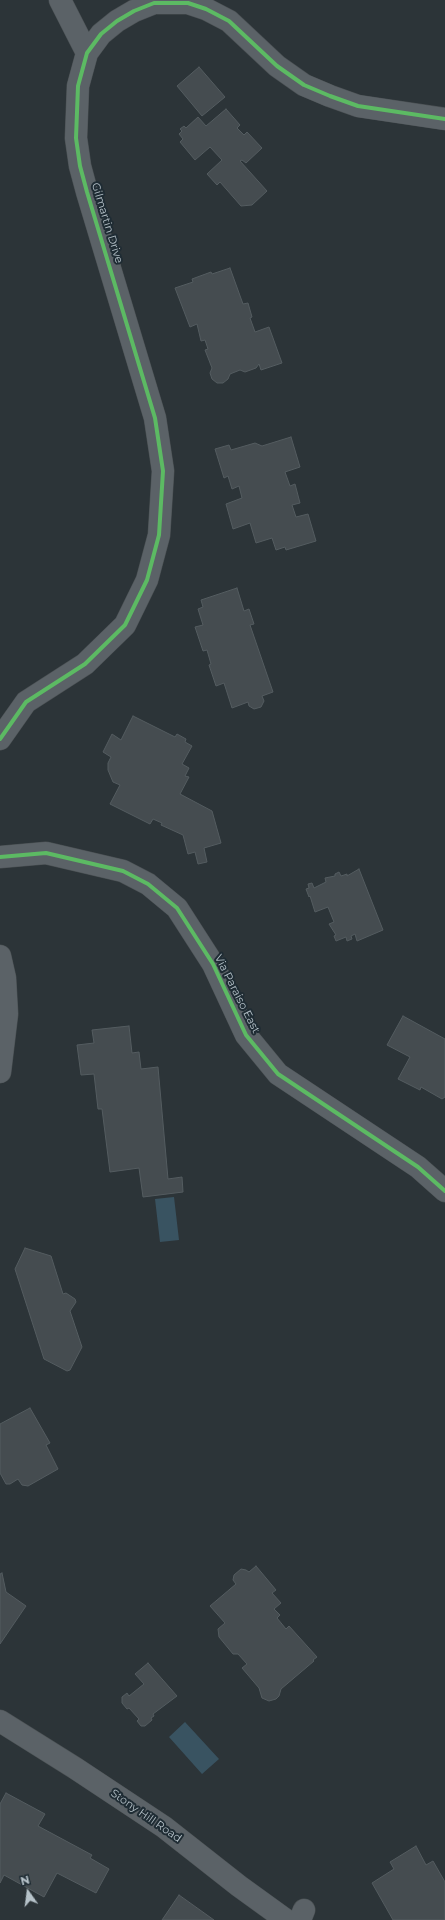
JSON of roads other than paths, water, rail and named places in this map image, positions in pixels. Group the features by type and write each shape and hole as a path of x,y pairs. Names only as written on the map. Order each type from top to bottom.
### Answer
{"street":[{"path":"60,0 87,54"},
{"name":"Gilmartin Drive","path":"0,739 26,702 85,664 125,625 147,580 158,535 163,471 155,418 80,166 76,138 78,86 87,54 101,34 117,21 134,11 154,3 188,3 206,9 229,22 277,66 304,85 358,106 445,119"},
{"name":"Via Paraiso East","path":"0,857 46,853 123,871 148,884 177,908 213,964 246,1035 278,1074 418,1167 445,1191"},
{"path":"0,956 5,978 7,1014 0,1072"},
{"name":"Stony Hill Road","path":"0,1721 75,1768 164,1827 238,1886 296,1917"}],"water":[{"path":"174,1197 179,1240 160,1242 155,1199"},
{"path":"185,1722 219,1759 202,1774 169,1737"}]}
